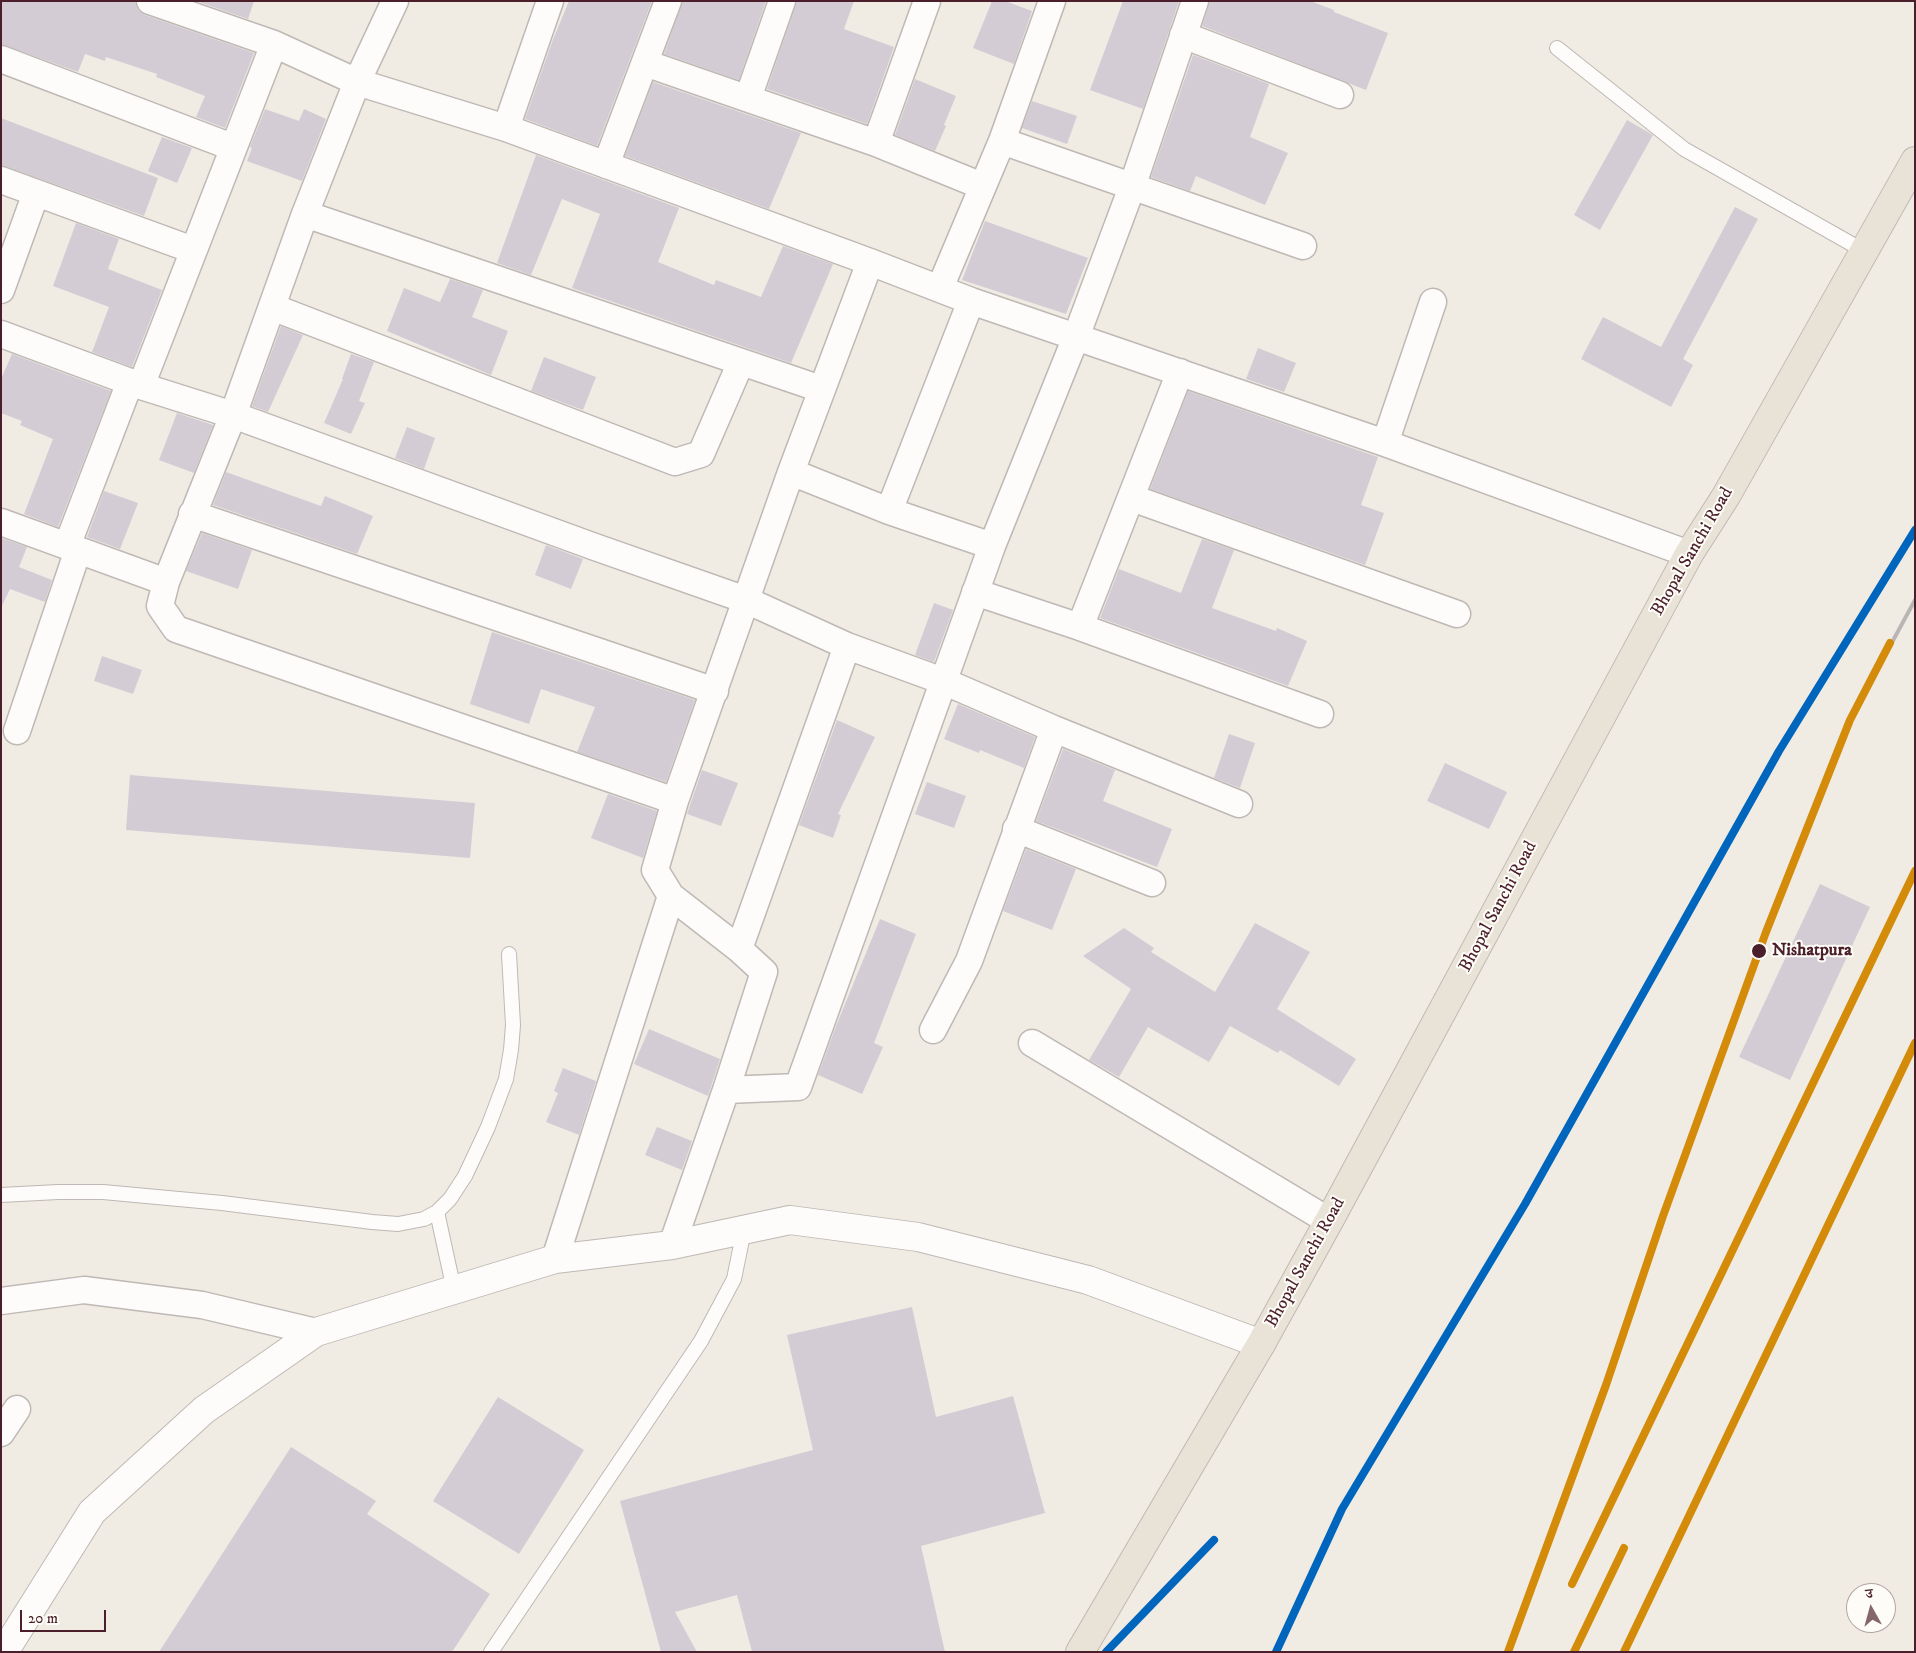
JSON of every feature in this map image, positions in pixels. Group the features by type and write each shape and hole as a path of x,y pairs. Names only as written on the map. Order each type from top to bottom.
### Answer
{"main road":[{"name":"Bhopal Sanchi Road","path":"1080,1652 1261,1344 1330,1221 1689,554 1726,496 1915,161"}],"street":[{"path":"150,1 274,44 358,82 506,128 971,301 1385,443 1689,554"},
{"path":"395,1 358,82 306,214 233,415 166,582 160,606 176,629 675,801"},
{"path":"506,128 550,1"},
{"path":"606,165 668,1"},
{"path":"748,98 782,1"},
{"path":"876,143 926,1"},
{"path":"940,288 1002,141 1052,1"},
{"path":"726,1090 798,1087 992,546 1076,337 1132,187 1195,1"},
{"path":"1183,35 1340,95"},
{"path":"17,731 73,548 135,384 193,250 274,44"},
{"path":"1,59 232,147"},
{"path":"645,63 876,143 982,186"},
{"path":"1002,141 1303,246"},
{"path":"1,180 193,250"},
{"path":"1,290 36,193"},
{"path":"306,214 822,389"},
{"path":"672,1245 726,1090 764,972 739,949 671,896 655,870 675,801 791,472 870,262"},
{"path":"889,511 971,301"},
{"path":"1385,443 1433,302"},
{"path":"272,307 675,462 701,454 741,362"},
{"path":"1,334 135,384 233,415 746,600 847,646 943,681 1054,729 1239,804"},
{"path":"1080,627 1180,372"},
{"path":"791,472 889,511 992,546"},
{"path":"1132,498 1457,614"},
{"path":"192,514 715,691"},
{"path":"1,522 166,582"},
{"path":"976,592 1080,627 1320,714"},
{"path":"739,949 847,646"},
{"path":"933,1030 969,961 1054,729"},
{"path":"1016,829 1152,883"},
{"path":"555,1259 671,896"},
{"path":"1032,1043 1330,1221"},
{"path":"4,1652 92,1512 204,1410 316,1332 555,1259 672,1245 790,1220 918,1237 1088,1280 1261,1344"},
{"path":"1,1301 84,1290 202,1305 316,1332"},
{"path":"1,1433 17,1409"}],"lane":[{"path":"1557,48 1684,149 1864,251"},
{"path":"1,1195 103,1192 222,1202 372,1222 398,1224 424,1219 437,1212 450,1199 465,1176 488,1127 506,1079 512,1050 513,1025 508,954"},
{"path":"437,1212 454,1290"},
{"path":"490,1652 702,1341 734,1279 744,1230"}],"building":[{"path":"1,1 135,1 138,10 145,15 254,53 225,128 196,117 205,96 156,77 157,74 106,57 105,61 85,54 78,72 1,44"},
{"path":"196,1 254,1 248,19"},
{"path":"569,1 652,1 597,146 525,119 552,42"},
{"path":"683,1 766,1 739,80 664,54"},
{"path":"797,1 854,1 844,29 894,47 867,124 767,89"},
{"path":"992,1 1005,1 1032,11 1014,64 973,48"},
{"path":"1123,1 1179,1 1143,109 1090,90"},
{"path":"1210,1 1310,1 1388,33 1366,90 1202,26"},
{"path":"1193,55 1269,84 1250,137 1288,153 1265,205 1196,176 1190,191 1151,177"},
{"path":"915,79 956,96 935,151 895,135"},
{"path":"653,82 801,133 769,209 625,156"},
{"path":"1032,101 1077,116 1067,144 1022,128"},
{"path":"265,109 299,121 304,109 326,119 302,181 247,161 252,148 250,147"},
{"path":"1,118 158,178 144,216 1,165"},
{"path":"1627,120 1653,135 1600,230 1574,215"},
{"path":"162,137 192,148 177,183 148,171"},
{"path":"536,155 679,208 658,262 714,285 716,280 761,297 783,246 833,264 791,363 572,288 600,214 562,199 531,275 497,263"},
{"path":"1735,207 1758,219 1683,359 1693,365 1671,407 1581,359 1603,317 1661,347"},
{"path":"985,221 1088,258 1066,314 962,280"},
{"path":"76,223 119,239 108,269 162,290 132,367 92,352 109,307 53,286"},
{"path":"450,279 483,290 472,317 508,331 491,375 387,331 404,288 440,302"},
{"path":"281,326 303,335 268,412 252,406"},
{"path":"1258,348 1296,363 1284,392 1246,379"},
{"path":"12,354 111,391 58,527 24,514 53,439 20,425 22,421 1,413 1,379"},
{"path":"351,354 374,362 359,401 365,403 351,434 324,423 343,379"},
{"path":"544,357 596,377 583,410 531,391"},
{"path":"1188,391 1378,457 1361,505 1384,513 1365,565 1150,489"},
{"path":"177,413 213,425 194,473 159,460"},
{"path":"407,427 435,438 424,469 395,458"},
{"path":"226,472 321,506 325,496 373,516 357,554 213,505"},
{"path":"104,491 138,503 120,549 87,537"},
{"path":"202,533 252,550 238,589 186,571"},
{"path":"1,538 27,547 19,567 52,580 45,602 10,589 1,608"},
{"path":"1202,539 1234,550 1212,608 1276,631 1277,628 1307,641 1288,686 1100,618 1119,569 1181,593"},
{"path":"546,545 583,559 571,589 535,575"},
{"path":"934,603 953,610 934,662 915,655"},
{"path":"492,632 695,700 666,782 577,752 595,707 541,689 529,724 470,704"},
{"path":"102,656 142,670 133,694 94,681"},
{"path":"958,704 1035,737 1024,768 980,750 979,753 944,739"},
{"path":"837,720 875,737 838,814 841,815 833,838 799,825"},
{"path":"1229,734 1255,743 1240,788 1214,778"},
{"path":"1063,749 1115,770 1103,801 1172,829 1157,867 1036,821"},
{"path":"1445,763 1507,792 1489,829 1427,801"},
{"path":"702,770 738,783 721,826 687,814"},
{"path":"130,775 475,803 470,858 126,830"},
{"path":"927,782 966,796 954,828 915,814"},
{"path":"608,794 657,811 643,858 591,838"},
{"path":"1026,849 1076,869 1052,930 1003,911"},
{"path":"1820,884 1870,907 1790,1080 1739,1057"},
{"path":"880,919 916,934 874,1043 883,1047 862,1094 818,1075"},
{"path":"1255,923 1310,952 1277,1009 1356,1059 1339,1086 1280,1050 1278,1053 1230,1026 1209,1062 1148,1027 1119,1077 1089,1060 1131,989 1083,956 1124,928 1154,948 1151,952 1215,992"},
{"path":"649,1029 720,1059 708,1096 634,1064"},
{"path":"563,1068 596,1081 579,1135 546,1122 558,1093 554,1091"},
{"path":"657,1127 692,1141 682,1170 645,1155"},
{"path":"912,1307 936,1417 1013,1396 1045,1513 921,1546 945,1652 752,1652 737,1595 675,1612 697,1652 661,1652 620,1501 813,1450 787,1335"},
{"path":"498,1397 584,1450 519,1554 433,1501"},
{"path":"291,1447 376,1501 367,1514 490,1594 452,1652 159,1652"}],"railway":[{"path":"1276,1652 1342,1509 1525,1204 1779,751 1915,530"},
{"path":"1508,1652 1606,1385 1663,1216 1766,932 1850,720 1915,600"},
{"path":"1106,1652 1214,1540"}],"transit line":[{"path":"1276,1652 1342,1509 1525,1204 1779,751 1915,530"},
{"path":"1508,1652 1606,1385 1663,1216 1766,932 1850,720 1890,643"},
{"path":"1572,1584 1915,871"},
{"path":"1624,1652 1915,1043"},
{"path":"1106,1652 1214,1540"},
{"path":"1574,1652 1624,1548"}],"place":[{"name":"Nishatpura","path":"1759,951"}]}
